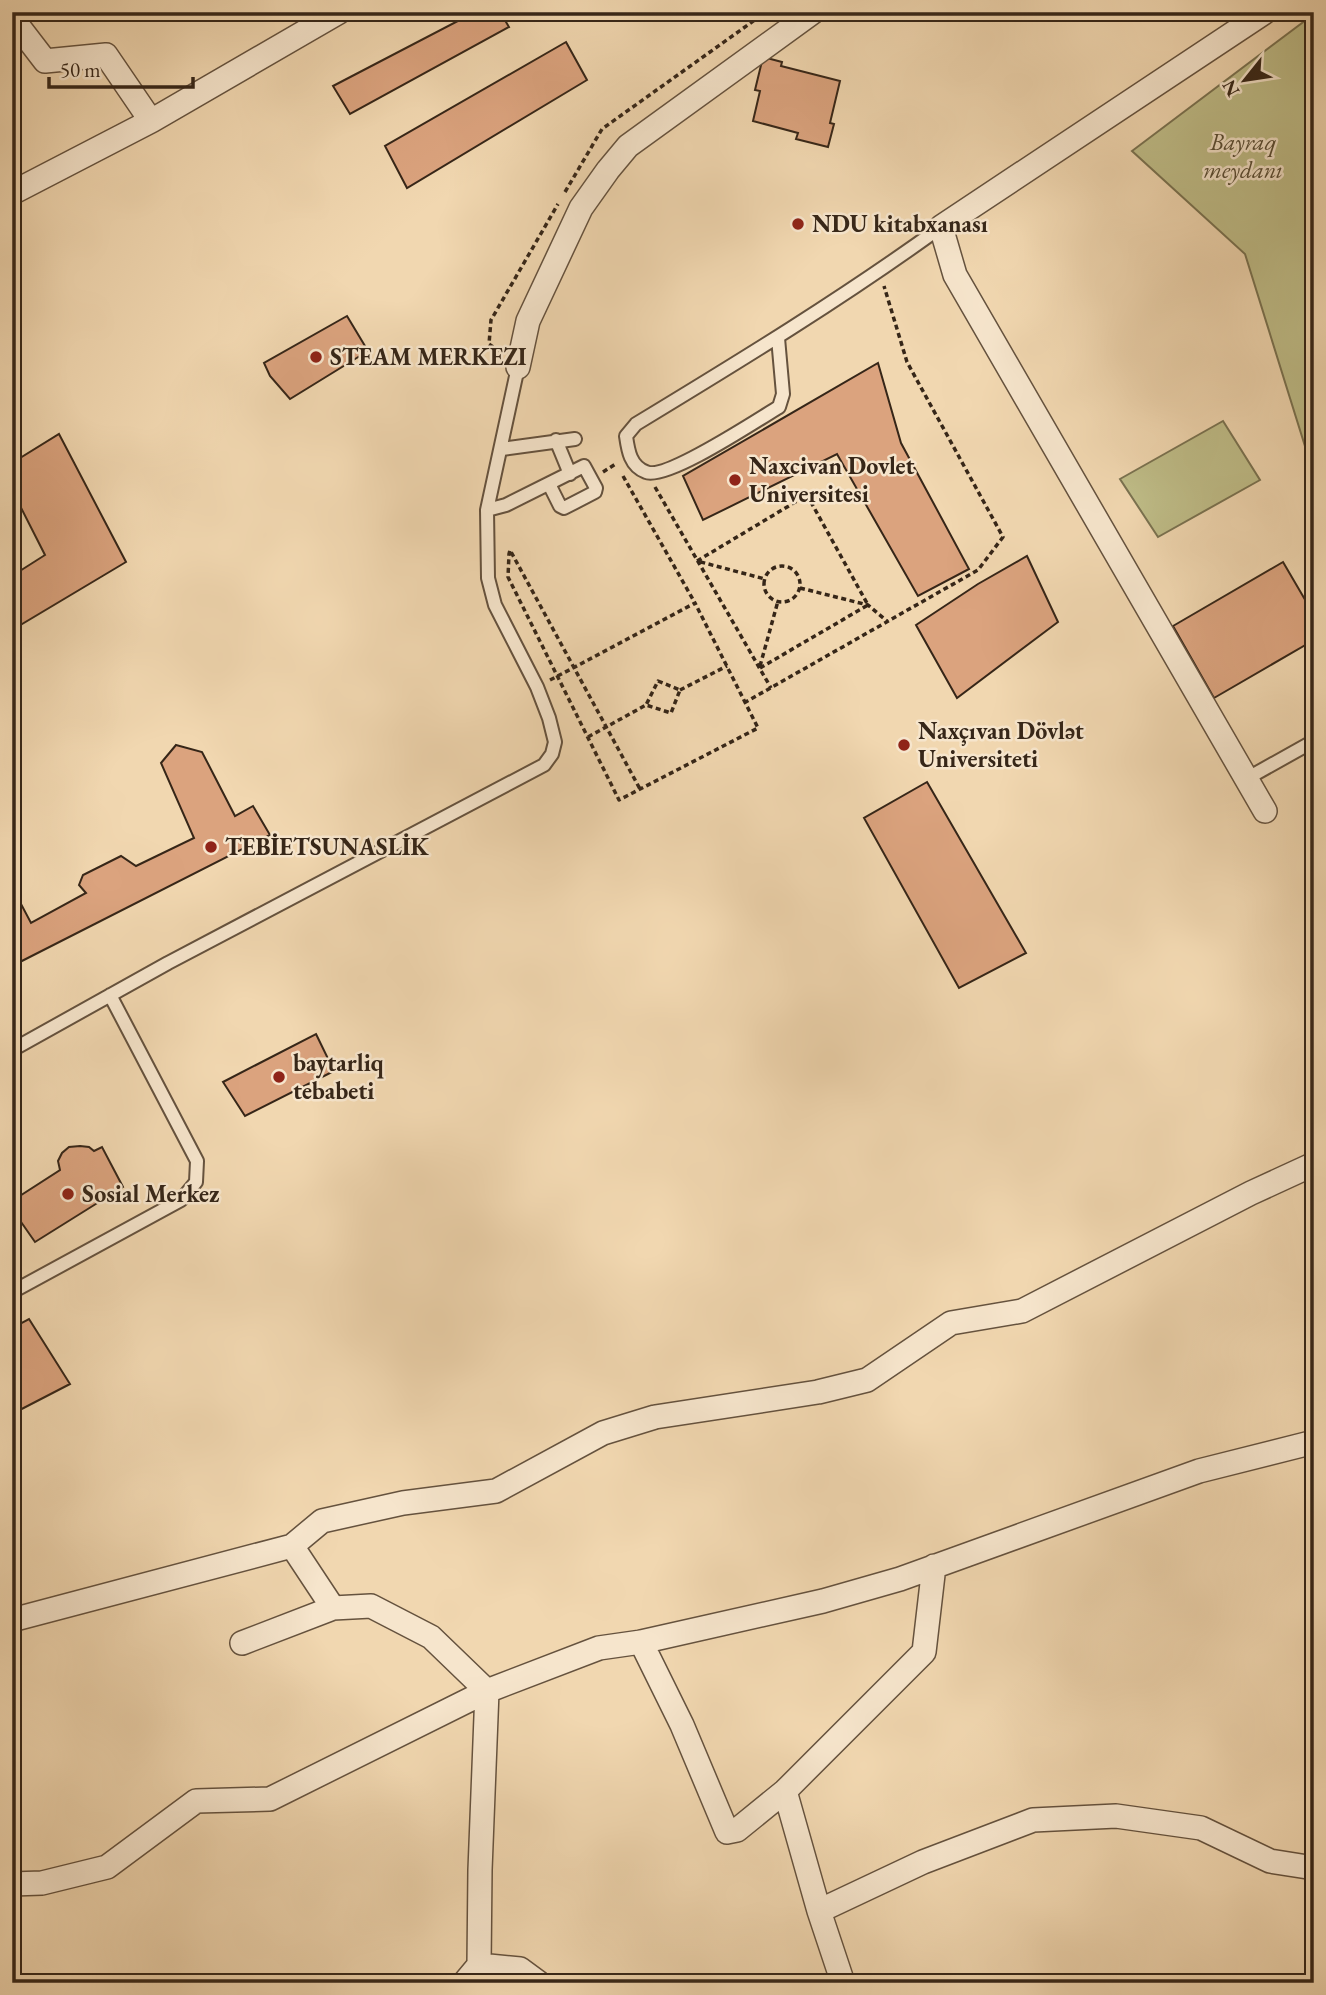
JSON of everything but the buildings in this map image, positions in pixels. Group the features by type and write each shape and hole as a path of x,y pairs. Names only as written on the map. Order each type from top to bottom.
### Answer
{"street":[{"path":"12,193 151,121 339,12"},
{"path":"518,367 528,321 581,208 608,170 628,146 813,12"},
{"path":"1265,12 941,227 955,275 1265,811"},
{"path":"12,18 45,61 106,55 151,121"},
{"path":"12,1619 292,1546 322,1521 403,1503 496,1491 603,1433 655,1417 818,1392 867,1380 951,1323 1022,1311 1251,1193 1314,1164"},
{"path":"12,1884 42,1883 107,1867 196,1801 270,1799 486,1691 599,1648 641,1642 823,1601 900,1579 1199,1471 1314,1442"},
{"path":"292,1546 334,1608"},
{"path":"641,1642 682,1725 727,1832 737,1830 785,1791 924,1652 934,1566"},
{"path":"242,1643 334,1608 371,1605 431,1637 486,1691 479,1965 464,1983"},
{"path":"785,1791 819,1911 843,1983"},
{"path":"819,1911 923,1862 1034,1820 1116,1816 1200,1828 1270,1861 1314,1868"},
{"path":"479,1965 520,1969 539,1983"}],"lane":[{"path":"778,338 783,394 779,407 681,465 661,473 647,473 636,466 629,455 626,436 636,424 778,338 941,227"},
{"path":"12,1050 110,995 544,765 552,754 555,743 549,718 537,687 495,605 488,578 487,510 518,367"},
{"path":"502,449 575,439"},
{"path":"555,440 570,474"},
{"path":"487,510 506,505 584,466 596,488 595,492 565,508 560,506 549,484"},
{"path":"1246,779 1314,741"},
{"path":"12,1292 181,1200 196,1182 197,1161 110,995"}],"path":[{"path":"744,703 978,570 1003,537 907,362 879,271"},
{"path":"592,478 629,455"},
{"path":"647,473 771,688"},
{"path":"622,475 695,603 758,729 620,800 508,577 510,550 640,789"},
{"path":"697,561 807,495 868,605 888,622"},
{"path":"697,561 765,579"},
{"path":"787,566 798,575 800,588 791,599 778,601 767,592 765,579 774,568 787,566"},
{"path":"800,588 868,605"},
{"path":"760,668 778,601"},
{"path":"537,687 695,603"},
{"path":"760,668 868,605"},
{"path":"646,705 671,713 680,690 727,666"},
{"path":"588,737 646,705 658,681 680,690"}],"green space":[{"name":"Bayraq meydanı","path":"1314,14 1314,475 1245,254 1132,151"},
{"path":"1223,421 1260,480 1158,537 1120,479"}],"place":[{"name":"NDU kitabxanası","path":"798,224"},
{"name":"STEAM MERKEZI","path":"316,357"},
{"name":"Naxcivan Dovlet Universitesi","path":"735,480"},
{"name":"Naxçıvan Dövlət Universiteti","path":"904,745"},
{"name":"TEBİETSUNASLİK","path":"211,847"},
{"name":"baytarliq tebabeti","path":"279,1077"},
{"name":"Sosial Merkez","path":"68,1194"}]}
